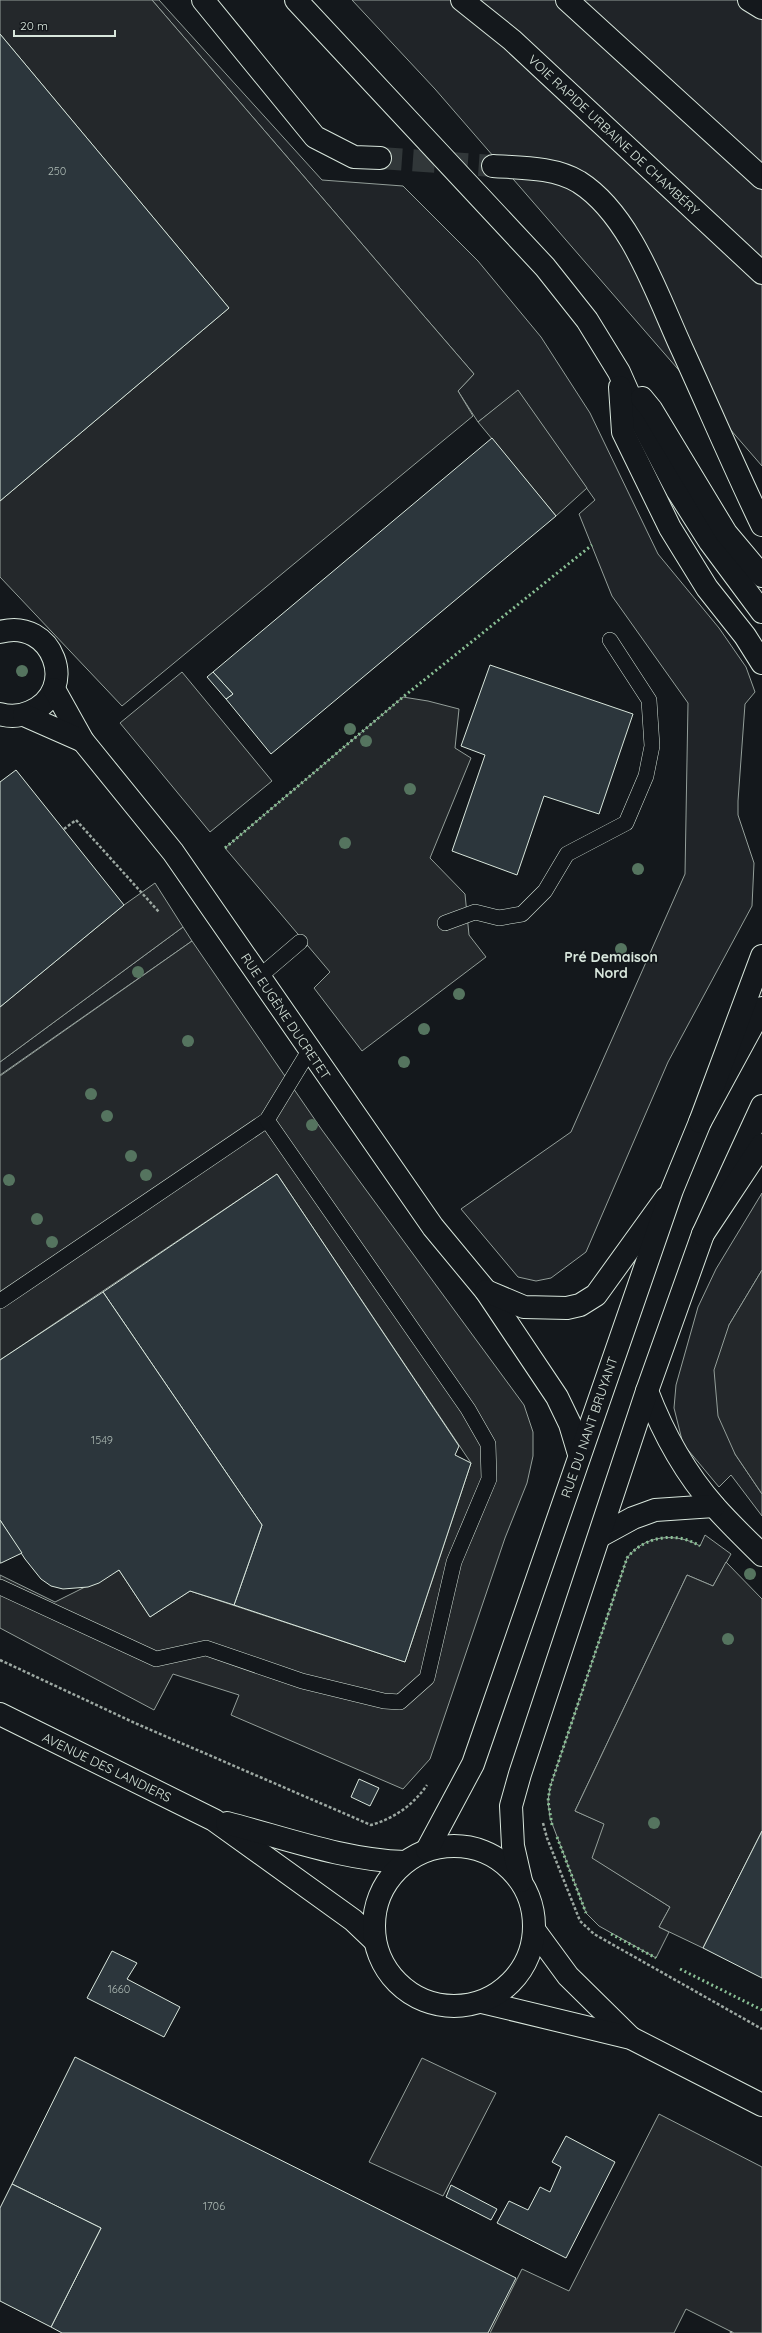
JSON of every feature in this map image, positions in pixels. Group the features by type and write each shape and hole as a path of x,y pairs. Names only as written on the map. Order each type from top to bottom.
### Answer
{"main road":[{"path":"203,0 314,137 354,157 380,158"},
{"path":"296,0 545,268 587,320 619,372 677,490 710,542 762,612"},
{"name":"VOIE RAPIDE URBAINE DE CHAMBÉRY","path":"462,0 512,40 762,273"},
{"path":"567,0 762,178"},
{"path":"748,0 762,8"},
{"path":"493,166 549,171 578,182 601,199 623,228 652,283 762,525"},
{"path":"619,372 651,408 726,534 762,576"},
{"path":"619,372 623,432 670,528 708,588 745,636 762,663"},
{"path":"0,714 24,715 36,710 46,701 54,689 57,677 56,665 52,653 45,643 28,633 2,630"},
{"name":"RUE EUGÈNE DUCRETET","path":"54,689 83,741 173,852 433,1227 486,1291 557,1397 570,1424 579,1454"},
{"name":"RUE EUGÈNE DUCRETET","path":"24,715 83,741"},
{"path":"700,1122 762,956"},
{"name":"RUE DU NANT BRUYANT","path":"427,1850 473,1764 579,1454 672,1190 700,1122 762,1008"},
{"path":"521,1881 507,1865 489,1853 469,1847 448,1846 427,1850 405,1862 385,1884 374,1912 374,1940 381,1961 389,1974 410,1994 432,2004 457,2007 482,2002 502,1991 518,1974 530,1954 534,1931 532,1906 521,1881 512,1846 511,1806 647,1391 703,1234 762,1106"},
{"path":"703,1234 762,1145"},
{"name":"RUE EUGÈNE DUCRETET","path":"486,1291 524,1307 567,1308 580,1305 596,1294 672,1190"},
{"path":"647,1391 659,1422 676,1453 714,1506 762,1555"},
{"path":"600,1536 632,1518 655,1510 714,1506"},
{"name":"AVENUE DES LANDIERS","path":"0,1714 214,1820 352,1920 374,1940"},
{"name":"AVENUE DES LANDIERS","path":"214,1820 344,1854 377,1861 405,1862"},
{"path":"534,1931 568,1976 631,2038"},
{"path":"482,2002 631,2038 762,2104"}],"lane":[{"path":"445,923 475,912 500,918 522,914 545,891 567,854 626,823 646,776 652,746 649,707 648,700 610,640"},
{"path":"259,977 300,942"},
{"path":"0,1301 267,1120 310,1051"},
{"path":"0,1587 156,1659 206,1648 302,1681 384,1701 400,1702 427,1678 454,1562 489,1479 488,1444 468,1409 267,1120"}],"path":[{"path":"64,830 76,820 159,912"},
{"path":"0,1660 137,1724 371,1825 386,1821 417,1800 430,1779"},
{"path":"542,1819 546,1838 580,1921 590,1930 762,2029"}],"shaded area":[{"path":"0,0 152,0 474,374 458,391 473,416 122,706 0,577 0,501 229,308 0,34"},
{"path":"152,0 159,0 322,180 403,186 478,261 541,337 590,413 658,554 719,628 746,667 755,692 745,704 738,801 738,815 754,863 752,906 668,1062 586,1252 551,1278 536,1281 518,1277 461,1209 571,1132 685,874 688,703 612,596 579,514 595,500 518,391 478,422 458,391 474,374"},
{"path":"352,0 762,0 762,466 435,89"},
{"path":"518,390 587,488 556,516 478,422"},
{"path":"182,672 272,781 210,832 120,723"},
{"path":"403,697 428,701 459,709 455,748 471,758 430,858 465,894 469,935 486,957 362,1051 314,988 330,972 225,848"},
{"path":"155,883 183,927 0,1062 0,1007 124,905"},
{"path":"183,927 192,941 0,1075 0,1062"},
{"path":"192,941 322,1130 524,1405 533,1432 533,1456 527,1483 505,1538 430,1759 403,1789 231,1715 239,1695 173,1674 154,1710 0,1628 0,1575 55,1602 119,1570 150,1617 190,1591 405,1662 471,1463 277,1174 0,1360 0,1076"},
{"path":"762,1193 762,1270 729,1325 735,1454 762,1494 762,1516 731,1475 719,1487 683,1444 674,1408 676,1385 698,1307 716,1269"},
{"path":"762,1270 762,1494 735,1454 718,1416 714,1370 729,1325"},
{"path":"705,1535 731,1554 713,1586 687,1575 575,1811 605,1824 593,1858 670,1907 659,1927 669,1932 656,1958 599,1926 586,1913 550,1818 548,1801 550,1787 627,1558 642,1544 651,1540 661,1538 681,1539 700,1546"},
{"path":"726,1562 762,1599 762,1831 703,1948 659,1927 670,1907 592,1858 604,1824 575,1811 687,1575 713,1586"},
{"path":"422,2058 496,2093 443,2196 369,2162"},
{"path":"659,2114 762,2167 762,2333 734,2333 686,2309 674,2333 490,2333 522,2269 569,2291"}],"building":[{"path":"0,34 229,308 0,501"},
{"path":"492,438 556,516 271,754 226,699 233,694 213,672"},
{"path":"490,665 633,714 599,814 544,796 517,875 452,851 485,755 461,746"},
{"path":"213,672 233,694 226,699 207,677"},
{"path":"16,770 124,905 0,1007 0,782"},
{"path":"277,1174 459,1446 455,1455 471,1463 405,1662 234,1605 262,1525 103,1292"},
{"path":"103,1292 262,1525 234,1605 190,1591 150,1617 119,1570 99,1583 88,1587 63,1589 51,1586 41,1579 25,1559 0,1520 0,1360"},
{"path":"0,1520 22,1553 1,1563 0,1563"},
{"path":"359,1779 379,1788 370,1806 351,1797"},
{"path":"762,1831 762,1978 703,1948"},
{"path":"112,1951 137,1963 127,1979 180,2007 164,2037 87,1998"},
{"path":"75,2057 516,2278 488,2333 62,2333 51,2327 101,2228 12,2184"},
{"path":"566,2136 615,2162 566,2258 497,2223 509,2201 528,2210 540,2187 550,2192 561,2167 552,2162"},
{"path":"12,2184 101,2228 51,2327 0,2301 0,2208"},
{"path":"451,2185 497,2209 491,2220 446,2197"}],"tunnel":[{"path":"380,158 493,166"}],"hedge":[{"path":"225,848 403,697 592,545"},
{"path":"552,1825 548,1801 550,1787 627,1558 642,1545 661,1538 681,1538 700,1546"},
{"path":"557,1837 586,1913"},
{"path":"611,1934 656,1958"},
{"path":"680,1969 762,2010"}],"district":[{"name":"Pré Demaison Nord","path":"611,966"}]}
